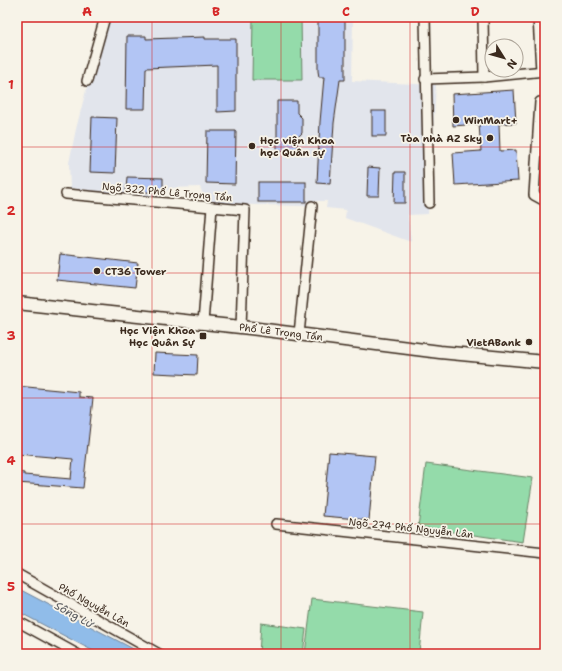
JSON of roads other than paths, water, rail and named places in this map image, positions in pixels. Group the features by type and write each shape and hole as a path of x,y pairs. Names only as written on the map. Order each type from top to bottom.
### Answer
{"main road":[{"name":"Phố Lê Trọng Tấn","path":"17,303 299,334 440,352 545,362"}],"street":[{"path":"87,81 105,17"},
{"path":"424,17 429,203"},
{"path":"426,79 484,77 483,17"},
{"path":"524,73 543,71 538,17"},
{"path":"540,102 534,195 545,201"},
{"name":"Ngõ 322 Phố Lê Trọng Tấn","path":"66,194 245,210 241,328"},
{"path":"299,334 312,206"},
{"path":"203,323 212,207"},
{"name":"Ngõ 274 Phố Nguyễn Lân","path":"276,524 545,553"},
{"name":"Phố Nguyễn Lân","path":"17,574 159,654"},
{"path":"17,621 77,654"}],"water":[{"path":"17,588 143,654 99,654 17,611"}],"place":[{"name":"WinMart+","path":"456,120"},
{"name":"Tòa nhà AZ Sky","path":"490,138"},
{"name":"Học viện Khoa học Quân sự","path":"252,146"},
{"name":"CT36 Tower","path":"97,271"},
{"name":"Học Viện Khoa Học Quân Sự","path":"203,336"},
{"name":"VietABank","path":"529,342"}],"water label":[{"name":"Sông Lừ","path":"74,615"}]}
